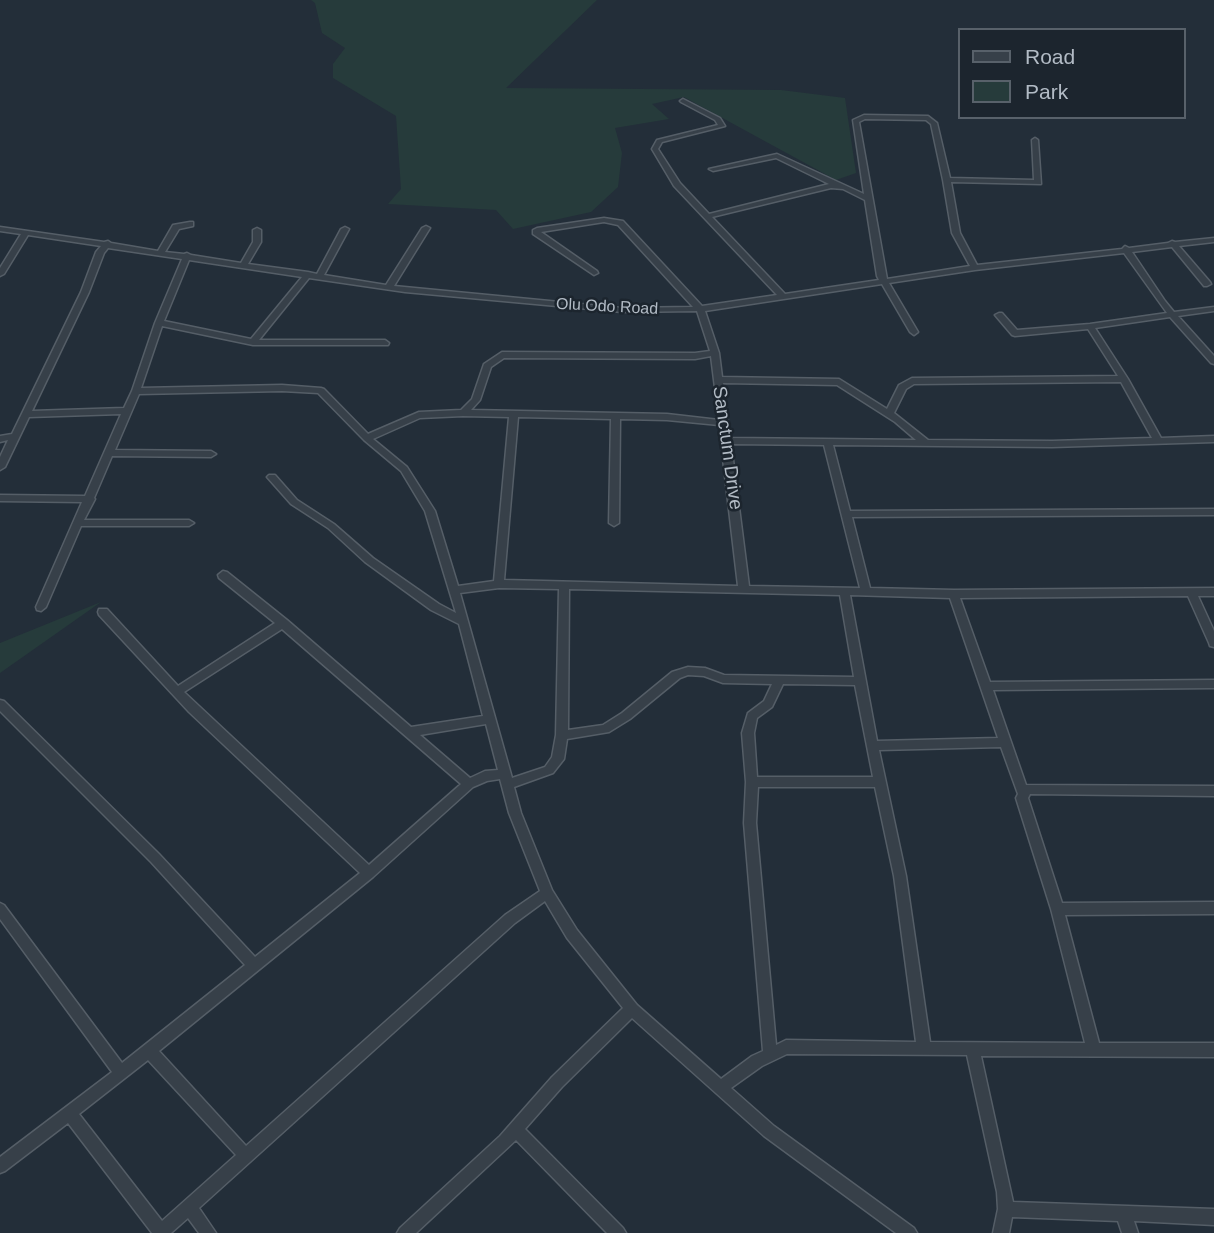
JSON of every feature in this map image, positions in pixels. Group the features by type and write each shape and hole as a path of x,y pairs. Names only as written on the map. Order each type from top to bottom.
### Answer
{"street":[{"path":"683,101 719,119 723,126 659,141 654,149 677,184 782,296"},
{"path":"914,332 883,282 866,198 855,121 864,117 928,118 934,123 956,233 975,268"},
{"path":"947,180 1038,182 1035,140"},
{"path":"713,169 777,156 866,198"},
{"path":"709,216 838,186"},
{"path":"594,273 537,233 537,230 604,220 620,223 700,309"},
{"path":"162,251 176,227 190,224"},
{"path":"389,287 426,228"},
{"name":"Olu Odo Road","path":"0,229 162,251 389,287 622,310 700,309 975,268 1125,248 1214,240"},
{"path":"320,276 345,229"},
{"path":"244,265 257,242 257,230"},
{"path":"0,274 26,232"},
{"path":"0,467 85,292 100,252 108,243"},
{"path":"1172,243 1208,284"},
{"path":"1125,248 1141,275 1214,361"},
{"path":"41,607 136,391 159,323 187,255"},
{"path":"253,342 308,274"},
{"name":"Sanctum Drive","path":"700,309 715,353 723,423 728,441 744,590"},
{"path":"999,315 1015,333 1214,309"},
{"path":"159,323 253,342 385,342"},
{"path":"1090,326 1124,379 1158,441"},
{"path":"463,413 476,400 486,366 502,355 695,356 715,353"},
{"path":"889,415 902,387 912,382 1124,379"},
{"path":"717,380 839,382 926,443"},
{"path":"136,391 321,391 404,469 430,511 464,622 514,813 547,893 572,934 632,1009 720,1088 779,1139 909,1233"},
{"path":"25,414 127,411"},
{"path":"368,438 419,415 463,413 616,416 723,423"},
{"path":"499,584 514,414"},
{"path":"614,523 616,416"},
{"path":"0,439 14,436"},
{"path":"728,441 926,443 1214,439"},
{"path":"828,443 866,592"},
{"path":"108,453 211,454"},
{"path":"272,477 294,502 331,526 369,560 435,607 464,622"},
{"path":"0,498 90,499"},
{"path":"846,514 1214,512"},
{"path":"80,523 189,523"},
{"path":"223,575 283,623 469,784"},
{"path":"454,590 499,584 954,594 1214,592"},
{"path":"0,1166 70,1114 369,873 469,784 485,776 506,779 549,769 558,759 562,735 564,585"},
{"path":"844,592 859,681 900,876 925,1048"},
{"path":"1192,593 1214,642"},
{"path":"954,594 1023,793 1094,1050"},
{"path":"103,612 178,691 369,873"},
{"path":"178,691 283,623"},
{"path":"562,735 605,729 626,716 676,675 688,671 723,679 859,681"},
{"path":"770,1055 750,823 750,722 757,712 768,704 779,680"},
{"path":"986,686 1214,684"},
{"path":"0,704 155,859 254,966"},
{"path":"408,732 489,719"},
{"path":"872,746 1004,742"},
{"path":"752,782 880,782"},
{"path":"1023,793 1030,789 1214,791"},
{"path":"70,1114 160,1233 510,919 547,893"},
{"path":"1057,909 1214,908"},
{"path":"0,909 121,1073"},
{"path":"405,1233 429,1214 632,1009"},
{"path":"720,1088 786,1047 1214,1051"},
{"path":"972,1048 1006,1209 1001,1233"},
{"path":"149,1051 246,1156"},
{"path":"515,1129 618,1233"},
{"path":"189,1208 208,1233"},
{"path":"1006,1209 1214,1217"},
{"path":"1123,1213 1130,1233"}],"green space":[{"path":"311,0 597,0 506,88 781,90 845,98 856,173 836,180 684,97 652,104 669,119 615,128 622,153 618,187 591,212 513,229 496,210 388,204 401,189 396,116 333,78 333,64 345,48 322,33 315,3"},
{"path":"101,602 0,673 0,643"}]}
